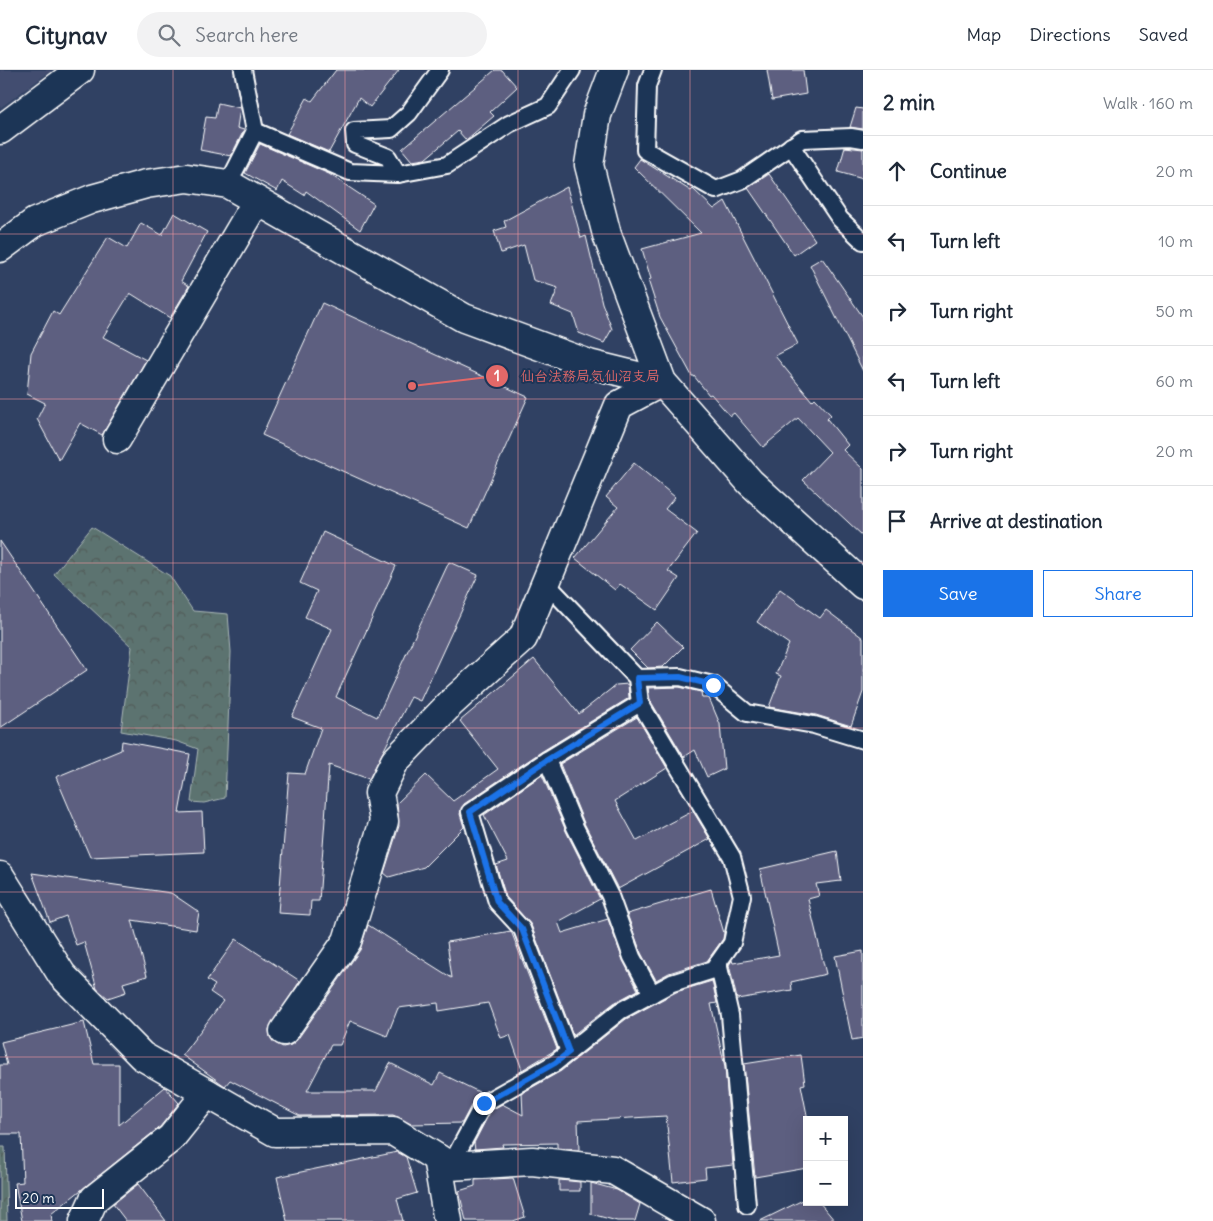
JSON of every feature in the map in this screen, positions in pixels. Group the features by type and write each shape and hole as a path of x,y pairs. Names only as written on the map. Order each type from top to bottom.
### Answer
{"street":[{"path":"0,130 80,70"},
{"path":"614,70 597,114 589,165 607,235 662,382 750,482 857,572"},
{"path":"0,248 35,222 92,199 146,184 187,178 228,184 464,318 589,364 662,382"},
{"path":"118,439 257,201"},
{"path":"284,1031 347,941 384,821 379,793 395,761 451,703 523,638 619,405 662,382"},
{"path":"0,876 62,975 142,1056 275,1132 393,1131 444,1162 532,1161 613,1170 701,1221"},
{"path":"84,1221 94,1198 170,1138 207,1093"},
{"path":"444,1162 448,1221"}],"lane":[{"path":"228,184 255,131 243,70"},
{"path":"398,174 388,157 355,144 354,131 391,129 409,113 440,70"},
{"path":"255,131 350,172 398,174 447,165 509,124 548,106 572,70"},
{"path":"653,70 647,86 645,150 716,190 742,180 802,139 851,137 863,140"},
{"path":"791,146 840,219 863,241"},
{"path":"444,1162 484,1103 555,1063 620,1011 672,983 713,970 732,943 742,896 732,857 640,703 637,678 546,583"},
{"path":"637,678 680,677 713,685 746,713 814,725 863,740"},
{"path":"569,1052 522,929 497,902 470,812 547,760 640,703"},
{"path":"547,760 575,827 610,896 632,957 652,994"},
{"path":"718,963 730,1015 747,1205"}],"shaded area":[{"path":"0,70 52,70 0,108"}],"green space":[{"path":"92,527 170,576 193,611 228,614 231,652 225,798 204,803 191,802 198,749 176,741 121,731 132,647 54,574"},
{"path":"0,1147 5,1147 7,1221 0,1221"}],"building":[{"path":"336,70 399,70 370,107 359,98 329,152 287,134 307,98 312,101"},
{"path":"495,70 502,70 517,87 490,112 494,116 466,140 458,131 425,159 412,161 402,149"},
{"path":"767,70 803,70 806,94 772,100"},
{"path":"218,103 240,108 237,128 244,130 231,156 200,150 206,117 215,118"},
{"path":"856,108 863,109 863,129 850,127"},
{"path":"260,144 329,174 374,204 360,230 306,191 304,195 282,181 277,191 245,173"},
{"path":"845,147 863,149 863,179 838,172"},
{"path":"640,159 691,191 693,189 714,209 725,201 798,344 775,356 812,401 815,398 831,415 827,419 848,445 843,450 863,469 863,536 803,480 830,452 798,418 763,447 734,413 730,416 692,376 660,317 648,280 651,279 642,249 701,233 634,167"},
{"path":"769,174 815,240 794,255 748,188"},
{"path":"567,187 581,238 586,236 602,303 612,329 604,343 579,333 573,314 551,305 558,288 533,280 524,245 501,253 494,231 506,227 504,221"},
{"path":"174,213 207,232 181,281 189,286 170,318 130,293 103,337 146,360 102,435 80,423 59,460 37,419 45,403 27,394 31,353 53,311 59,315 108,237 127,248 141,223 162,235"},
{"path":"822,258 863,317 863,371 810,265"},
{"path":"322,303 528,397 469,528 262,435"},
{"path":"634,463 675,497 665,509 697,533 668,571 679,578 657,610 620,584 615,590 575,558 618,507 606,497"},
{"path":"323,532 396,566 336,697 377,717 449,562 478,575 420,701 411,697 369,779 329,765 319,901 311,901 310,915 278,913 289,773 305,774 321,728 292,717 332,629 305,617 317,591 300,583"},
{"path":"0,541 87,670 0,728"},
{"path":"780,589 820,618 826,610 863,638 863,692 851,726 816,715 769,707 781,676 776,674 789,644 757,622"},
{"path":"657,622 683,647 663,667 648,668 630,650"},
{"path":"534,659 579,714 616,685 628,684 629,698 541,752 464,804 460,814 464,827 424,867 389,877 384,873 399,826 397,803 426,775 453,801 498,769 460,721"},
{"path":"679,687 701,692 702,698 709,698 720,724 724,769 707,777 695,750 684,757 650,700 648,688"},
{"path":"637,717 667,768 615,801 637,841 693,811 710,839 618,889 584,823 560,764"},
{"path":"122,741 190,754 179,813 202,812 204,852 90,857 56,777 121,750"},
{"path":"542,775 566,831 600,899 558,922 562,933 608,919 623,960 638,990 614,1003 573,1035 531,925 506,897 496,865 508,861 484,815"},
{"path":"837,851 841,881 816,884 819,896 808,899 826,974 791,982 792,990 737,999 729,965 732,960 733,963 779,955 760,869"},
{"path":"32,873 171,893 199,912 196,930 132,920 147,976 123,983 126,992 108,998 97,989 84,942 76,945 66,916 50,922"},
{"path":"711,889 724,933 723,939 707,961 669,973 656,980 641,953 627,914"},
{"path":"368,925 452,978 447,942 511,931 557,1049 522,1070 510,1035 501,1038 488,1003 439,1011 438,1003 398,1008 387,1036 350,1021 340,1045 331,1045 307,1091 376,1091 390,1063 434,1085 440,1073 481,1093 475,1098 462,1123 411,1124 393,1115 300,1116 230,1080 225,1086 182,1055 223,1001 210,992 215,985 207,980 236,939 300,981 269,1029 270,1037 275,1043 283,1047 291,1045 297,1040 360,950"},
{"path":"863,951 863,1038 852,1040 835,956"},
{"path":"712,981 717,1003 711,1004 725,1067 733,1165 705,1168 706,1178 673,1182 666,1116 578,1121 579,1150 557,1148 557,1143 502,1144 503,1147 475,1149 474,1143 491,1110 502,1104 523,1115 522,1093 561,1071 626,1019 676,992"},
{"path":"84,1022 94,1064 119,1064 119,1125 165,1087 179,1103 160,1127 51,1214 52,1221 22,1221 15,1183 23,1182 21,1134 0,1134 0,1065 7,1065 1,1042"},
{"path":"801,1055 805,1084 801,1085 807,1115 803,1116 803,1169 755,1177 744,1064"},
{"path":"397,1152 406,1157 417,1193 397,1199 403,1221 287,1221 277,1177"},
{"path":"513,1178 525,1217 513,1221 466,1221 459,1191 475,1186 475,1180"},
{"path":"559,1180 580,1182 580,1191 559,1191"},
{"path":"591,1183 617,1190 640,1204 635,1221 617,1221 591,1214"},
{"path":"138,1184 166,1221 126,1221 113,1204"},
{"path":"803,1200 803,1206 822,1206 835,1221 760,1221"}],"place":[{"name":"仙台法務局気仙沼支局","path":"412,386"}],"route":[{"path":"484,1103 555,1063 569,1052 522,929 497,902 470,812 547,760 640,703 637,678 680,677 713,685"}]}
